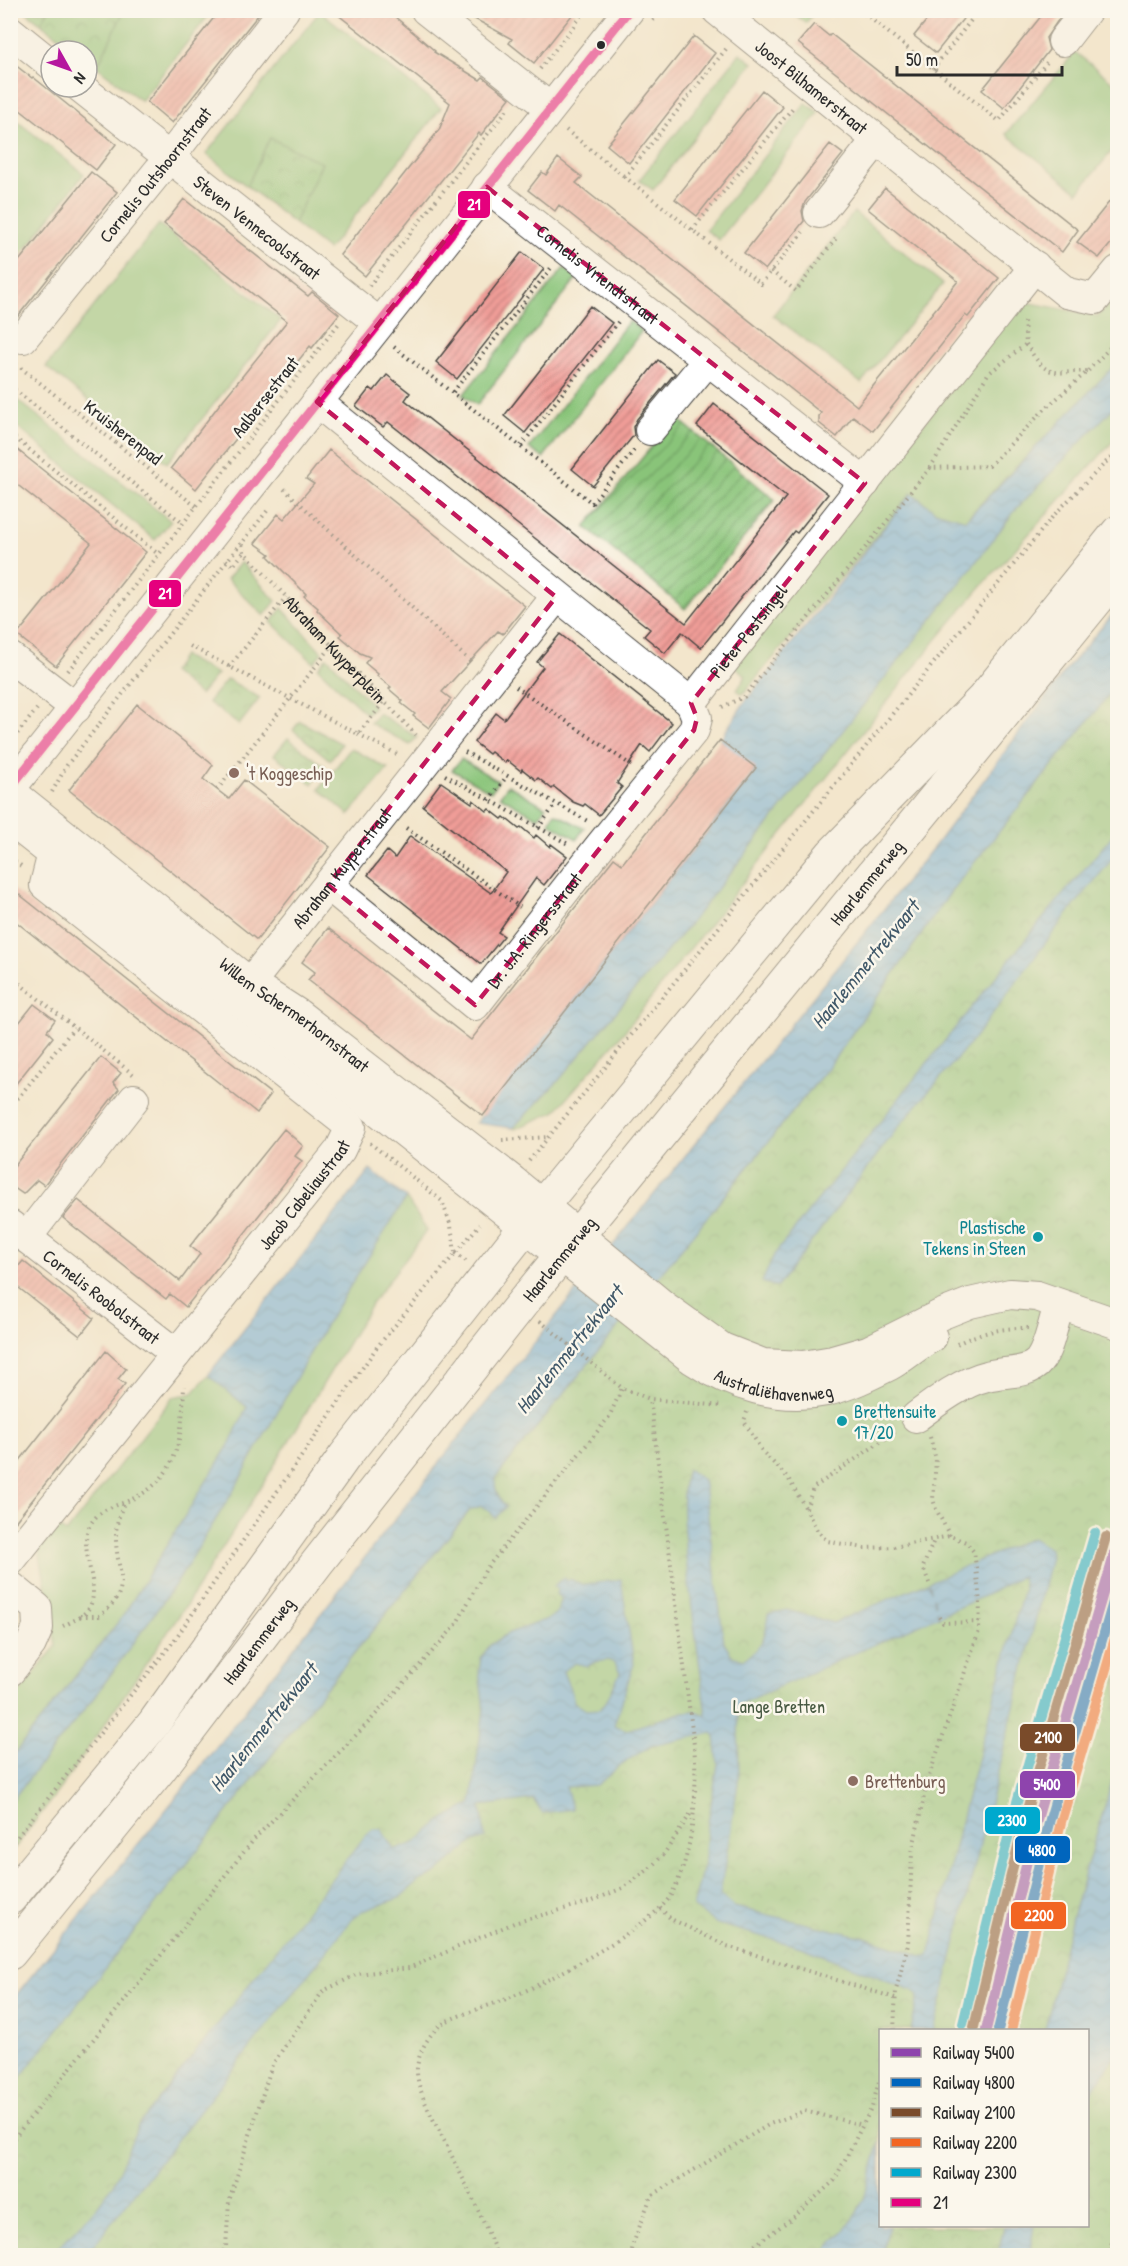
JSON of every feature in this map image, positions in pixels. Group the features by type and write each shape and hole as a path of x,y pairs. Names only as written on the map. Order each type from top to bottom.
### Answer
{"main road":[{"name":"Haarlemmerweg","path":"10,1898 154,1723 345,1456 533,1216 832,854 983,699 1118,532"},
{"name":"Haarlemmerweg","path":"10,1953 160,1769 317,1563 579,1254 1118,574"}],"street":[{"name":"Cornelis Outshoornstraat","path":"17,349 170,158 284,10"},
{"path":"426,10 525,88 558,119"},
{"path":"10,790 64,699 317,402 387,335 488,187 558,119 628,10"},
{"path":"1063,41 1087,10"},
{"name":"Joost Bilhamerstraat","path":"725,16 876,141 1029,274"},
{"path":"10,31 39,54"},
{"name":"Steven Vennecoolstraat","path":"96,99 355,304 387,335"},
{"name":"Joost Bilhamerstraat","path":"819,213 876,141"},
{"name":"Cornelis Vriendtstraat","path":"488,187 865,483"},
{"path":"1029,274 1067,293 1095,299 1118,271"},
{"name":"Pieter Postsingel","path":"694,710 865,483 1029,274"},
{"path":"650,430 708,360"},
{"path":"317,402 694,710"},
{"name":"Abraham Kuyperstraat","path":"250,983 387,812 441,758 494,675 556,597"},
{"path":"10,657 64,699"},
{"name":"Dr. J.A. Ringersstraat","path":"328,885 475,1005 540,922 592,841 652,781 694,730 694,710"},
{"name":"Willem Schermerhornstraat","path":"10,790 60,845 579,1254"},
{"name":"Willem Schermerhornstraat","path":"10,820 60,845 250,983 298,1014 513,1181 533,1216"},
{"name":"Jacob Cabeliaustraat","path":"10,1561 340,1150 351,1127 45,885 60,845"},
{"name":"Cornelis Roobolstraat","path":"135,1099 18,1232 176,1354"},
{"name":"Australiëhavenweg","path":"579,1254 657,1316 706,1338 736,1355 763,1364 803,1366 833,1361 868,1351 940,1315 989,1297 1011,1294 1037,1296 1115,1324"},
{"path":"919,1415 968,1383 984,1376 1025,1370 1034,1366 1043,1354 1057,1304"},
{"path":"10,1586 37,1608 38,1628 31,1644 10,1671"}],"path":[{"name":"Aalbersestraat","path":"10,743 64,699 158,554 209,529 355,304 586,10"},
{"path":"860,10 867,13 999,121 1063,41"},
{"path":"933,69 979,10"},
{"path":"625,177 725,16"},
{"path":"692,230 810,86"},
{"path":"558,119 625,177 761,284 819,213"},
{"path":"771,271 796,291 837,237"},
{"path":"453,392 566,249"},
{"path":"1029,274 1026,344 1037,362 1052,373 1088,371"},
{"path":"521,446 634,303"},
{"path":"387,335 453,392 592,503 650,430"},
{"path":"930,468 989,466 1118,339"},
{"path":"694,710 744,697 930,468 988,374 1026,344"},
{"name":"Kruisherenpad","path":"17,349 209,529"},
{"path":"10,386 244,552 233,566 209,529"},
{"path":"10,434 158,554"},
{"path":"513,1181 1047,524 1118,450"},
{"path":"284,489 494,675 652,781"},
{"name":"Abraham Kuyperplein","path":"244,552 384,702 441,758"},
{"path":"229,667 286,597"},
{"path":"190,646 397,754"},
{"path":"217,790 332,646"},
{"path":"358,734 384,702"},
{"path":"459,749 593,825 592,841 574,848 440,772 441,758 459,749"},
{"path":"489,800 507,776"},
{"path":"538,828 556,804"},
{"path":"387,812 406,828 540,922"},
{"path":"10,976 146,1084 135,1099"},
{"path":"10,1108 74,1028"},
{"path":"10,1846 173,1642 378,1347 455,1252 452,1226 442,1201 351,1127"},
{"name":"Australiëhavenweg","path":"545,1326 622,1388 650,1399 726,1406"},
{"path":"31,1644 80,1616 89,1608 92,1596 86,1545 88,1530 96,1515 110,1506 143,1493 158,1481 172,1464 180,1443 184,1387 176,1354"},
{"path":"10,2143 255,1837 368,1723 456,1625 486,1569 609,1417 622,1388"},
{"path":"497,2256 488,2231 428,2108 417,2069 424,2044 441,2024 513,1997 565,1970 638,1927 670,1896 687,1853 697,1776 650,1399"},
{"path":"748,1408 744,1421 762,1451 788,1478 817,1530 827,1541 864,1548 894,1546 950,1536 966,1542 974,1552 981,1602 981,1622 927,1782 912,1853 908,1945 896,1990 894,2029"},
{"path":"806,1509 813,1488 919,1415 936,1460 933,1499 950,1536"},
{"path":"80,1616 99,1616 118,1598 121,1568 116,1533 124,1502"},
{"path":"929,1583 923,1567 934,1539"},
{"path":"939,1617 943,1623 981,1622"},
{"path":"220,2256 226,2247 229,2201 272,2065 323,1991 358,1974 409,1968 514,1923 589,1902 623,1888 649,1869 664,1854 693,1810"},
{"path":"660,1908 671,1918 727,1946 895,1998"},
{"path":"740,2256 795,2216 834,2181 872,2108 879,2082"},
{"path":"632,2256 633,2244 651,2196 770,2124 804,2111 863,2126"},
{"path":"1111,2256 1113,2196 1118,2167"}],"highlighted area":[{"path":"487,187 865,483 691,703 697,718 694,730 475,1005 328,885 556,597 317,402"}],"green space":[{"path":"48,10 124,11 99,63 99,39 62,39 41,23"},
{"path":"25,11 212,11 141,101 99,68 99,39 61,39"},
{"path":"320,11 441,108 328,250 206,154"},
{"path":"790,11 815,11 806,23"},
{"path":"1075,52 1118,86 1117,145 1078,192 1006,134"},
{"path":"740,53 753,63 653,190 639,180"},
{"path":"806,103 819,113 719,240 706,230"},
{"path":"11,116 84,174 11,268"},
{"path":"270,138 322,163 294,223 247,186"},
{"path":"854,212 943,284 861,383 773,315"},
{"path":"159,224 281,320 167,463 46,367"},
{"path":"564,268 577,278 477,405 463,395"},
{"path":"1117,295 1117,363 965,520 935,511 912,493 743,694 737,690 746,676 732,664 1016,308 1026,302 1098,316"},
{"path":"629,321 642,331 543,458 529,448"},
{"path":"10,394 171,521 155,540 11,422"},
{"path":"1117,404 1117,437 979,589 936,640 624,1032 555,1112 513,1128 559,1080 688,926 1016,509"},
{"path":"676,417 775,500 685,609 585,527"},
{"path":"241,562 276,601 264,616 227,579"},
{"path":"282,608 322,652 314,663 271,622"},
{"path":"183,656 217,674 200,695 172,672"},
{"path":"327,657 374,707 366,714 318,668"},
{"path":"227,679 260,698 239,725 208,702"},
{"name":"Lange Bretten","path":"1117,685 1117,2255 11,2255 10,2089 290,1732 470,1510 481,1506 489,1510 505,1507 495,1489 497,1476 827,1069 952,890"},
{"path":"378,713 417,737 410,745 370,723"},
{"path":"300,721 342,744 330,760 293,730"},
{"path":"288,738 325,767 312,784 274,755"},
{"path":"351,748 388,769 349,815 319,789"},
{"path":"461,759 498,781 491,792 452,770"},
{"path":"508,785 546,807 538,818 500,796"},
{"path":"555,813 584,828 577,839 549,823"},
{"path":"406,1198 427,1230 372,1303 266,1479 185,1607 67,1779 11,1853 11,1801 95,1696 179,1579 232,1493 328,1321"},
{"path":"208,1375 247,1407 229,1445 123,1616 11,1758 11,1703 56,1646 38,1544 53,1523 66,1533 173,1397 193,1393"}],"water":[{"path":"1117,363 1117,404 1016,509 688,926 559,1080 513,1128 476,1123 754,773 720,740 744,703 912,493 935,511 966,520"},
{"name":"Haarlemmertrekvaart","path":"1117,609 1117,685 952,890 827,1069 497,1476 495,1484 497,1492 506,1507 495,1518 489,1510 481,1506 470,1510 290,1732 11,2089 11,2001 199,1769 482,1408 937,843 1068,667"},
{"path":"1117,830 1117,853 1061,922 972,1041 899,1126 777,1287 762,1282 774,1255 1030,934"},
{"path":"370,1170 406,1198 328,1321 232,1493 179,1579 95,1696 11,1801 11,1758 123,1616 229,1445 247,1407 208,1375"},
{"path":"687,1469 703,1480 724,1643 732,1656 743,1660 762,1641 768,1614 787,1610 833,1623 1032,1538 1050,1549 1051,1557 934,2029 911,2029 918,1996 914,1991 804,1948 717,1924 693,1907 705,1858 707,1828 718,1764 715,1736 712,1733 651,1746 623,1763 597,1785 566,1787 572,1809 542,1813 533,1799 481,1806 485,1838 473,1842 435,1874 419,1881 399,1898 363,1911 352,1919 86,2255 51,2255 98,2206 114,2183 138,2126 366,1835 373,1829 381,1829 394,1849 409,1846 442,1820 471,1804 484,1709 479,1672 481,1658 490,1645 509,1633 550,1618 557,1612 562,1599 556,1594 558,1589 554,1586 564,1577 567,1581 570,1579 583,1585 621,1579 634,1664 614,1725 627,1730 683,1712 696,1711 706,1715 690,1596 683,1491","holes":["1022,1576 1024,1588 965,1805 929,1956 922,1956 868,1938 734,1907 720,1895 739,1777 738,1710 740,1704 984,1596","608,1660 615,1663 620,1673 606,1702 600,1709 586,1710 574,1702 563,1671 575,1663 587,1666"]},
{"path":"1117,1765 1117,2045 1113,2060 1089,2095 1089,2029 1045,2029 1072,1917"},
{"path":"879,2145 879,2227 889,2227 882,2255 822,2255 853,2220 864,2199"},
{"path":"1004,2227 1034,2227 1029,2255 998,2255"}],"building":[{"path":"220,10 262,10 172,123 147,102"},
{"path":"332,10 387,10 434,52 480,80 483,77 510,98 481,135 479,133 365,276 340,255 439,130 450,103"},
{"path":"458,10 576,10 534,63 509,43 512,39"},
{"path":"935,10 970,10 936,53 914,36"},
{"path":"1046,10 1065,10 1046,38 1049,50 1004,108 982,90"},
{"path":"814,24 829,36 831,34 1078,230 1062,252 798,43"},
{"path":"694,36 715,53 629,163 607,145"},
{"path":"10,61 39,82 39,99 60,99 116,144 96,170 10,102"},
{"path":"762,90 783,107 697,216 675,199"},
{"path":"830,144 843,154 805,202 802,211 804,221 765,270 744,253"},
{"path":"558,158 582,177 576,183 857,406 958,281 868,209 885,188 999,278 968,317 965,315 873,431 853,416 837,437 819,423 821,413 796,393 559,205 555,211 528,190 542,172 546,175"},
{"path":"91,172 117,192 10,326 10,272"},
{"path":"1118,191 1118,235 1099,258 1077,242"},
{"path":"184,199 308,296 312,292 339,314 312,348 310,346 196,489 171,468 287,321 164,224"},
{"path":"522,252 544,269 457,379 436,362"},
{"path":"590,306 612,323 525,433 504,416"},
{"path":"658,360 675,373 637,419 633,427 634,435 593,486 572,469"},
{"path":"387,375 410,393 405,400 686,623 786,497 697,426 714,404 828,494 797,533 794,531 701,648 682,632 665,653 644,636 650,629 388,422 383,427 356,406 370,388 374,391"},
{"path":"10,444 146,552 56,666 17,635 91,543 10,479"},
{"path":"329,450 525,606 503,634 498,631 442,692 451,699 429,728 413,716 415,714 389,689 391,687 365,663 370,657 360,653 340,636 342,634 304,596 306,594 268,556 270,554 255,543 278,514 284,519 314,484 306,479"},
{"path":"560,634 672,723 650,752 642,745 617,783 622,787 599,815 585,804 583,806 573,802 554,787 552,789 538,778 536,780 507,760 505,763 491,752 489,754 474,742 496,713 504,719 543,667 537,662"},
{"path":"137,704 213,765 203,779 229,799 244,780 330,847 257,940 69,790"},
{"path":"720,740 756,768 483,1116 308,980 315,972 302,962 328,928 471,1040 614,858 622,864"},
{"path":"441,782 472,803 473,800 487,811 489,809 502,819 504,817 519,829 521,827 534,838 536,835 550,847 551,844 567,856 544,885 536,878 498,932 504,936 481,964 368,875 387,851 395,858 410,836 491,893 506,872 423,806"},
{"path":"10,887 271,1094 257,1113 10,917"},
{"path":"34,1004 55,1020 47,1031 53,1037 10,1091 10,1034"},
{"path":"101,1057 121,1073 113,1083 119,1089 44,1185 37,1180 23,1194 10,1185 10,1171"},
{"path":"284,1129 303,1146 295,1156 302,1161 186,1307 170,1294 166,1299 63,1218 78,1200 180,1281 200,1254 190,1246"},
{"path":"23,1261 94,1318 80,1336 10,1281 10,1276"},
{"path":"106,1351 126,1369 118,1379 125,1384 10,1528 10,1473"}],"ferry route":[{"path":"929,1583 939,1617"}],"rail line":[{"name":"2300","path":"963,2024 1015,1809 1095,1533"},
{"name":"2100","path":"974,2027 1026,1813 1106,1537"},
{"name":"5400","path":"986,2029 1038,1816 1118,1542"},
{"name":"4800","path":"998,2029 1050,1819 1118,1585"},
{"name":"2200","path":"1011,2029 1061,1822 1118,1628"}],"transit line":[{"name":"21","path":"10,788 629,10"}],"place":[{"name":"'t Koggeschip","path":"234,773"},
{"name":"Plastische Tekens in Steen","path":"1038,1237"},
{"name":"Brettensuite 17/20","path":"842,1421"},
{"name":"Brettenburg","path":"853,1781"}]}
